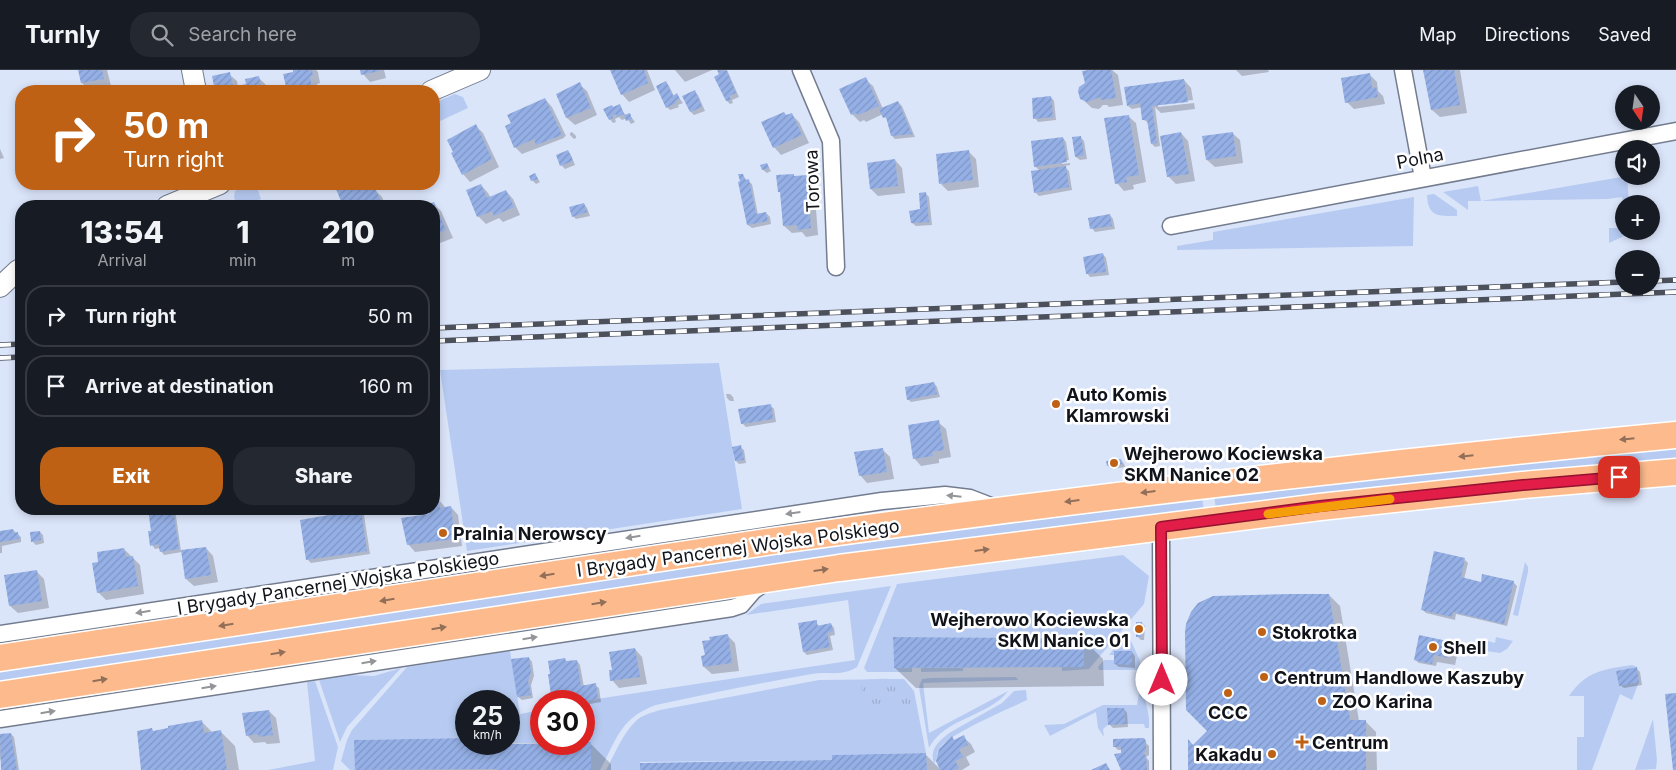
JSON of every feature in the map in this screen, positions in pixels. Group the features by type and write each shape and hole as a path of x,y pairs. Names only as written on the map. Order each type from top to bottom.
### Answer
{"main road":[{"name":"I Brygady Pancernej Wojska Polskiego","path":"0,658 769,542 1001,510 1517,450 1676,435"},
{"name":"I Brygady Pancernej Wojska Polskiego","path":"0,695 772,577 1320,506 1676,472"}],"street":[{"path":"192,70 195,85"},
{"path":"440,87 480,70"},
{"name":"Torowa","path":"801,70 831,141 836,267"},
{"path":"1403,70 1423,178"},
{"name":"Polna","path":"1172,226 1676,131"},
{"path":"181,200 206,190"},
{"path":"0,287 13,270"},
{"name":"I Brygady Pancernej Wojska Polskiego","path":"0,634 882,501 945,495 970,498 1001,510"},
{"path":"1161,527 1162,770"},
{"name":"I Brygady Pancernej Wojska Polskiego","path":"0,719 732,608 741,604 772,577"}],"green space":[{"path":"455,94 463,97 468,108 440,121 440,100"},
{"path":"1615,178 1615,185 1628,185 1628,195 1615,195 1615,198 1481,201"},
{"path":"1478,186 1481,201 1468,201 1468,210 1443,192"},
{"path":"258,190 261,199 235,200 235,191"},
{"path":"1434,194 1457,210 1457,216 1435,214 1429,208 1427,195"},
{"path":"1414,197 1413,246 1177,250 1177,246 1213,240 1213,232"},
{"path":"1609,228 1615,228 1616,240 1609,243"},
{"path":"719,363 742,509 467,551 440,370"},
{"path":"1676,447 1676,462 1216,510 1214,495"},
{"path":"1202,496 1204,512 0,686 0,670 771,553"},
{"path":"1123,555 1149,576 1144,604 1089,669 1062,671 1062,667 1084,667 1083,638 893,637 894,668 912,668 912,672 867,672 864,668 897,584"},
{"path":"1525,562 1528,572 1518,616 1513,615"},
{"path":"891,586 857,667 841,673 812,674 656,705 634,716 627,723 616,739 600,770 591,770 591,755 595,755 595,699 855,660 848,600 746,615 761,604"},
{"path":"1127,632 1140,661 1140,670 1099,670 1098,667 1104,660 1114,660 1114,664 1132,664 1132,651 1114,651 1114,655 1109,655"},
{"path":"1496,637 1513,641 1507,649 1500,653 1486,651 1488,641 1495,643"},
{"path":"510,651 516,690 455,690 455,738 355,740 355,770 350,770 341,761 352,730 407,667"},
{"path":"1632,665 1637,667 1617,671 1619,685 1639,682 1632,700 1620,694 1592,770 1577,770 1577,737 1584,737 1584,696 1569,696 1589,676 1604,670"},
{"path":"401,668 347,727 340,742 319,680 347,675 374,676"},
{"path":"921,668 963,668 963,671 921,672"},
{"path":"1015,677 1017,680 923,683 929,733 1008,691 990,706 945,730 929,748 919,687 922,679"},
{"path":"891,679 904,683 909,687 911,693 911,713 892,712 886,705 863,706 861,680"},
{"path":"904,679 914,691 926,753 832,755 832,760 640,762 640,770 606,770 623,738 637,720 646,714 819,680"},
{"path":"315,681 338,747 333,770 268,770 315,761 307,682"},
{"path":"1140,687 1143,687 1149,728 1145,728 1144,724 1125,724 1124,708 1108,709 1108,725 1103,729 1104,737 1098,728 1096,712 1050,736 1044,725 1064,724 1103,705 1137,705"},
{"path":"1026,690 1027,700 966,729 945,743 939,749 934,763 934,749 949,733 1002,703 1014,691"},
{"path":"530,712 530,743 520,743 520,714"},
{"path":"1653,719 1657,760 1656,769 1635,770"}],"building":[{"path":"78,70 102,70 104,79 81,83"},
{"path":"293,70 312,70 313,76 310,76 312,85 286,85 283,74 293,72"},
{"path":"360,70 379,70 379,71 361,75"},
{"path":"610,70 644,70 648,83 621,95"},
{"path":"717,70 727,71 736,93 729,96 731,100 726,101 714,77 719,74"},
{"path":"1111,70 1116,98 1101,100 1100,97 1087,102 1080,99 1079,87 1085,83 1082,71"},
{"path":"1423,70 1454,70 1460,105 1431,110"},
{"path":"230,72 233,85 214,85 212,76"},
{"path":"1370,73 1372,88 1376,87 1378,97 1345,103 1341,78"},
{"path":"259,76 261,85 242,85 246,84 245,79"},
{"path":"866,77 879,106 858,115 856,113 851,115 839,89"},
{"path":"1184,79 1188,102 1152,106 1157,143 1151,144 1147,120 1142,120 1140,103 1127,106 1124,87"},
{"path":"666,81 673,96 677,93 680,99 666,108 656,86"},
{"path":"580,82 591,108 566,118 556,94"},
{"path":"695,90 702,107 690,112 682,96"},
{"path":"1051,96 1053,117 1033,119 1032,98"},
{"path":"545,98 562,135 536,145 534,139 514,148 505,126 511,123 507,115"},
{"path":"898,101 912,134 891,136 886,117 883,118 879,109"},
{"path":"620,104 624,114 617,117 616,114 609,120 603,109"},
{"path":"784,112 786,115 792,113 802,135 773,148 761,122"},
{"path":"630,113 632,119 626,121 624,115"},
{"path":"1129,115 1139,175 1126,177 1127,182 1115,184 1104,118"},
{"path":"476,124 492,159 462,175 447,140"},
{"path":"1181,132 1189,174 1167,177 1160,136"},
{"path":"1233,132 1236,156 1206,160 1202,136"},
{"path":"1081,136 1084,155 1075,157 1072,137"},
{"path":"1063,137 1067,162 1034,167 1031,141"},
{"path":"568,150 573,161 560,166 556,155"},
{"path":"969,150 973,180 939,184 936,154"},
{"path":"895,159 898,186 870,189 867,163"},
{"path":"767,163 769,168 762,170 760,165"},
{"path":"1066,166 1069,187 1034,193 1031,171"},
{"path":"535,173 538,179 531,181 529,176"},
{"path":"738,174 743,174 745,180 749,179 756,214 766,212 768,221 747,225"},
{"path":"794,174 794,176 807,175 811,228 798,230 797,225 783,226 780,192 778,192 776,175"},
{"path":"481,184 487,198 506,190 514,207 494,216 492,211 477,217 466,190"},
{"path":"336,190 376,190 380,200 341,200"},
{"path":"926,192 929,222 911,223 909,211 920,209 919,193"},
{"path":"584,203 587,212 572,217 569,207"},
{"path":"1110,214 1112,226 1090,229 1088,218"},
{"path":"440,216 446,230 440,232"},
{"path":"1103,253 1106,272 1086,274 1083,257"},
{"path":"934,382 937,394 907,400 905,387"},
{"path":"771,404 773,419 741,424 738,409"},
{"path":"939,420 944,450 932,452 933,456 913,459 908,425"},
{"path":"741,445 744,460 735,461 732,447"},
{"path":"883,448 887,472 859,476 854,452"},
{"name":"Wejherowo Kociewska SKM Nanice 02","path":"1121,459 1122,464 1107,466 1106,461"},
{"path":"451,506 455,539 407,545 401,518 440,515 440,508"},
{"path":"149,515 174,515 179,549 160,552 158,544 150,546 148,531 151,531"},
{"path":"329,515 362,515 367,551 306,560 300,520"},
{"path":"13,529 14,533 18,532 19,539 0,542 0,531"},
{"path":"40,531 41,540 31,542 30,532"},
{"path":"206,547 211,575 185,579 181,550"},
{"path":"124,548 126,557 133,556 138,586 97,593 92,563 98,562 97,552"},
{"name":"Shell","path":"1434,551 1465,558 1461,577 1481,582 1482,574 1514,581 1504,624 1453,612 1452,617 1421,610"},
{"path":"37,570 42,601 9,606 4,575"},
{"name":"Centrum Handlowe Kaszuby","path":"1329,594 1350,720 1366,720 1366,770 1188,770 1188,739 1193,745 1207,731 1186,710 1185,632 1191,612 1198,603 1213,596"},
{"path":"817,620 817,626 831,623 833,631 827,633 830,647 803,652 798,623"},
{"name":"Wejherowo Kociewska SKM Nanice 01","path":"1136,622 1142,622 1141,637 1136,637"},
{"path":"728,634 732,663 703,667 701,656 705,655 702,641 710,640 709,637"},
{"name":"Shell","path":"1419,635 1452,642 1448,658 1434,655 1432,664 1414,660"},
{"path":"893,637 1083,638 1084,667 894,668"},
{"path":"635,648 640,677 610,681 609,670 612,670 609,652"},
{"path":"1114,651 1132,651 1132,665 1114,664"},
{"path":"529,657 531,672 528,681 530,695 520,697 520,690 516,690 511,659"},
{"path":"565,658 566,661 577,660 581,686 596,683 598,699 595,699 595,690 550,690 548,661"},
{"path":"1637,667 1639,682 1619,686 1616,671"},
{"path":"1676,693 1676,770 1673,770 1665,694"},
{"path":"1107,708 1124,708 1125,724 1108,725"},
{"path":"269,710 273,735 259,737 258,734 246,736 242,713"},
{"path":"202,720 204,733 221,730 227,770 141,770 137,731 152,728 153,731 168,728 168,726"},
{"path":"11,733 17,770 1,770 0,734"},
{"path":"964,735 968,745 959,749 963,757 955,761 959,768 955,770 940,770 936,761 939,749 952,736 954,740"},
{"path":"455,738 455,755 520,755 520,744 530,744 530,755 591,755 591,770 355,770 354,740"},
{"path":"1144,738 1146,741 1146,751 1143,753 1146,756 1147,770 1121,770 1114,754 1121,753 1121,747 1113,747 1113,739"},
{"path":"926,753 927,770 640,770 640,763 832,760 832,755"},
{"path":"1106,763 1110,770 1091,770"}],"railway":[{"path":"1660,281 1676,280"},
{"path":"440,328 1615,282"},
{"path":"440,341 1676,292"},
{"path":"0,345 15,344"},
{"path":"0,358 15,357"}],"slow traffic":[{"path":"1268,514 1320,506 1390,499"}],"place":[{"name":"Auto Komis Klamrowski","path":"1056,404"},
{"name":"Wejherowo Kociewska SKM Nanice 02","path":"1114,463"},
{"name":"Pralnia Nerowscy","path":"443,533"},
{"name":"Wejherowo Kociewska SKM Nanice 01","path":"1139,629"},
{"name":"Stokrotka","path":"1262,632"},
{"name":"Shell","path":"1433,647"},
{"name":"Centrum Handlowe Kaszuby","path":"1264,677"},
{"name":"CCC","path":"1228,693"},
{"name":"ZOO Karina","path":"1322,701"},
{"name":"Centrum","path":"1302,742"},
{"name":"Kakadu","path":"1272,754"}],"route":[{"path":"1162,680 1161,527 1320,506 1619,477"}]}
